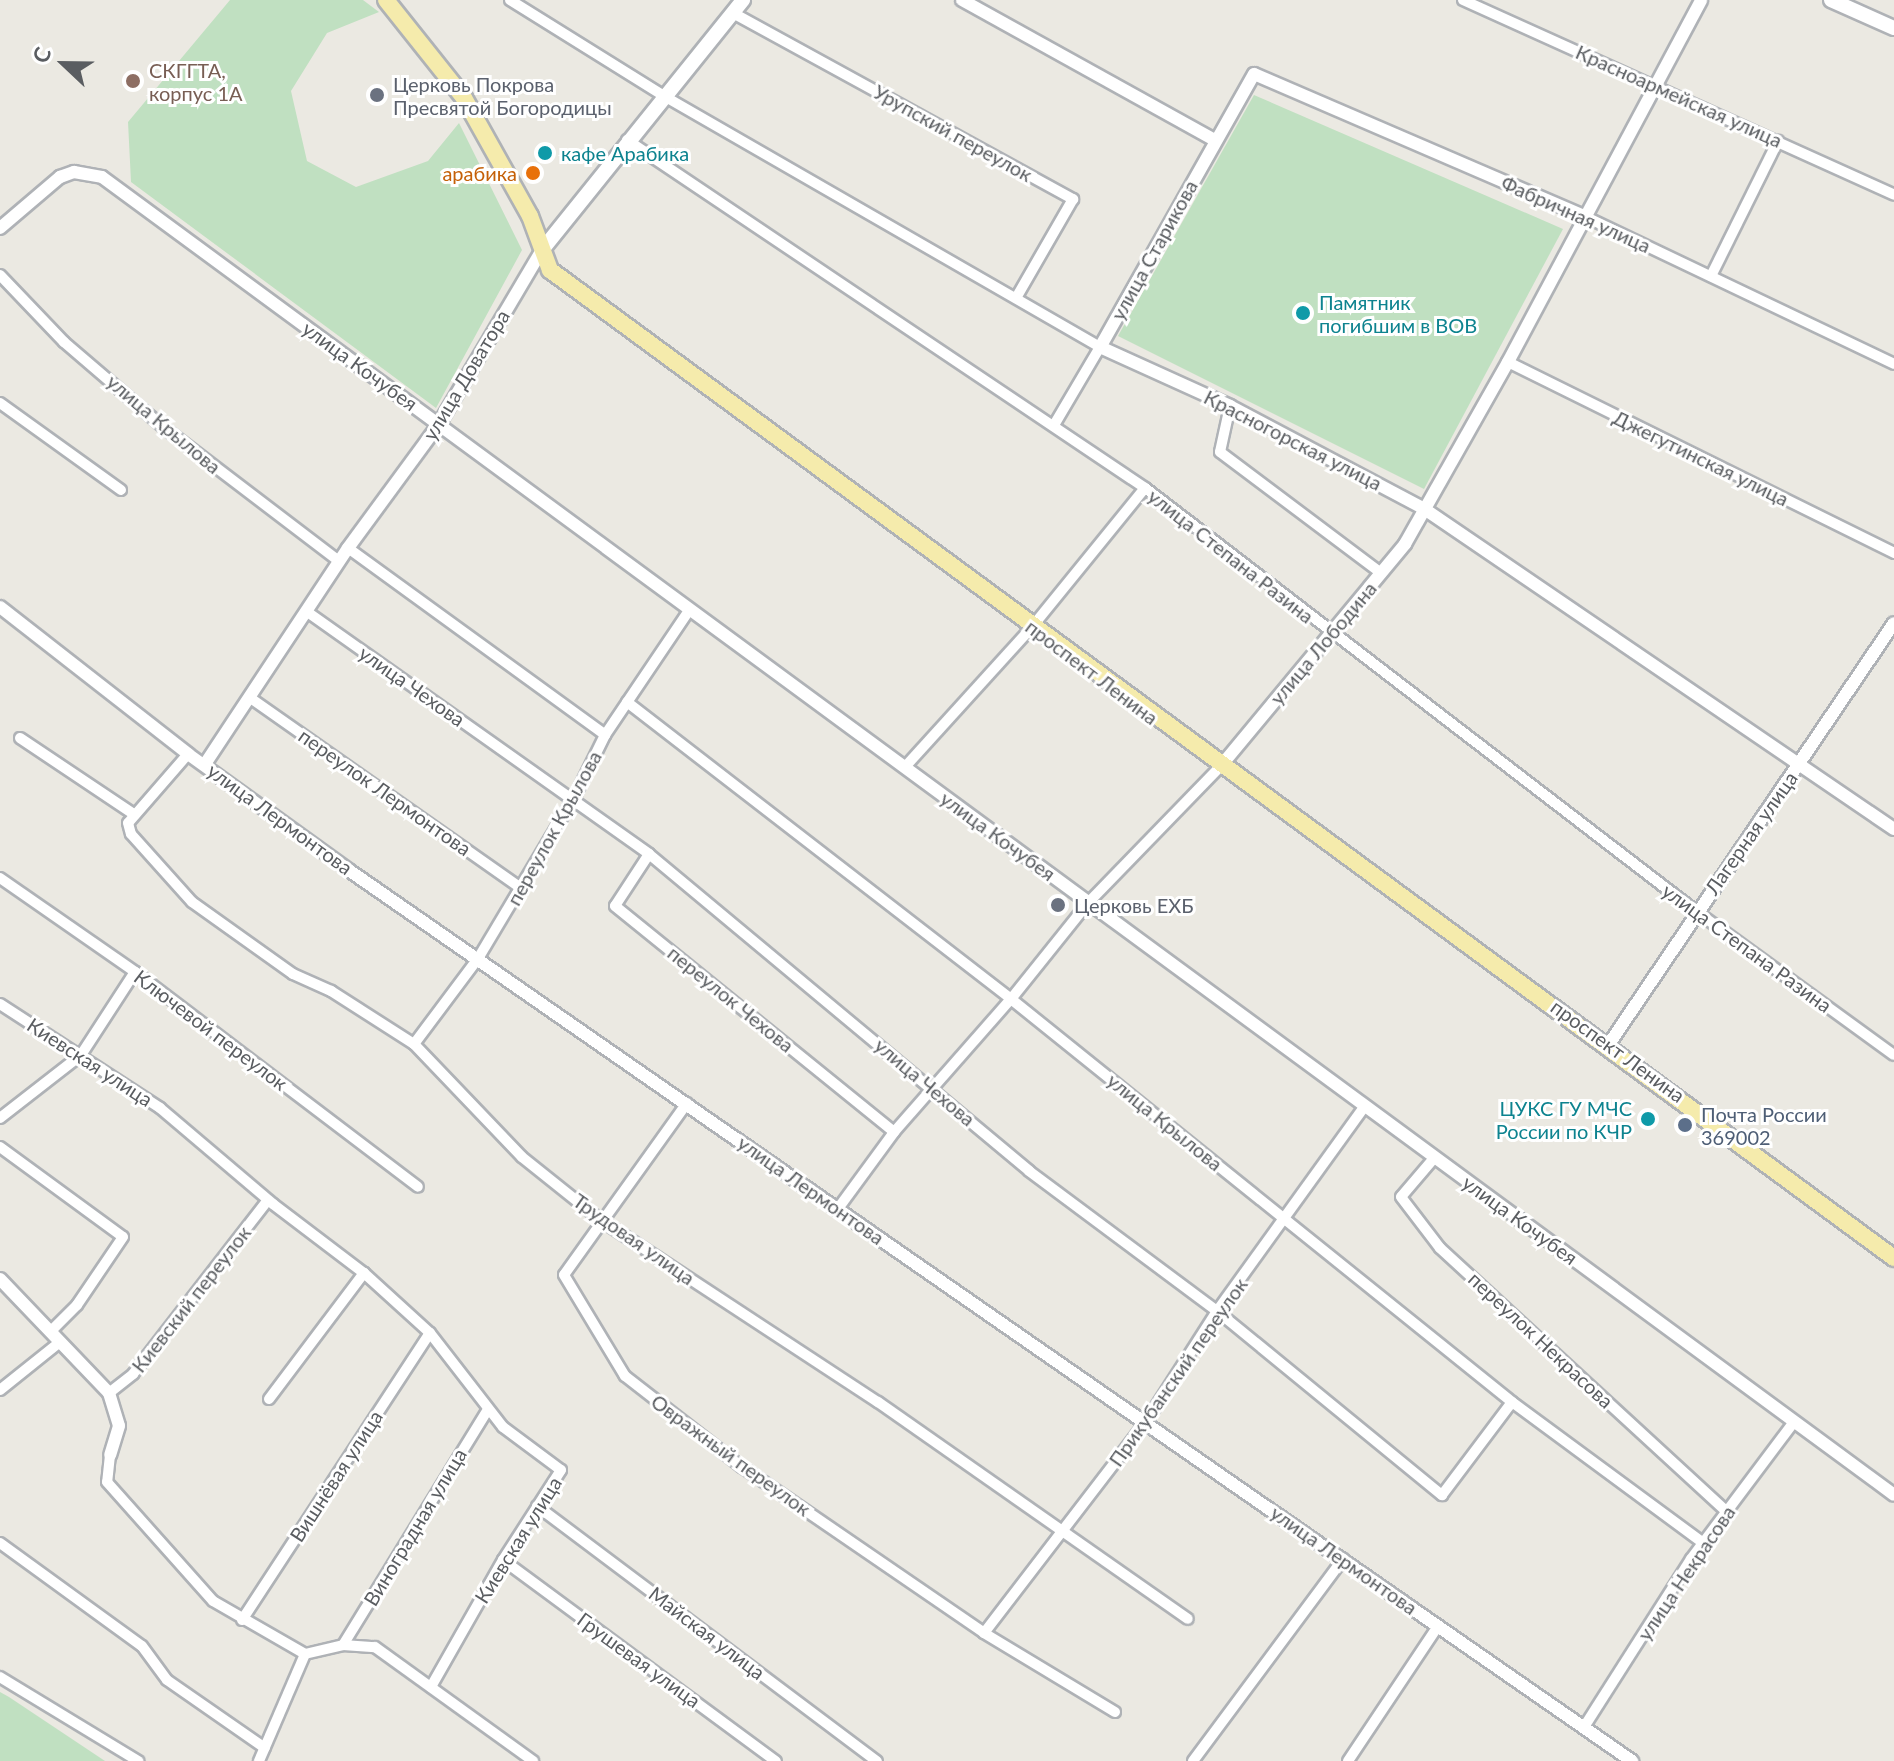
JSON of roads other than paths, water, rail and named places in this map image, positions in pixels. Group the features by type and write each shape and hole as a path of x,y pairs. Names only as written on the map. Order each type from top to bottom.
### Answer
{"main road":[{"name":"проспект Ленина","path":"386,0 464,98 530,216 550,270 1220,767 1609,1044 1894,1258"},
{"name":"улица Доватора","path":"542,250 627,140 743,0"},
{"path":"1831,0 1894,28"}],"street":[{"path":"510,0 664,96"},
{"path":"962,0 1215,140"},
{"name":"Красноармейская улица","path":"1463,0 1656,84 1894,195"},
{"name":"улица Лободина","path":"837,1210 894,1132 1011,999 1088,903 1220,767 1405,544 1508,362 1701,0"},
{"name":"Урупский переулок","path":"733,13 1073,199 1016,298"},
{"name":"улица Старикова","path":"1054,425 1254,74"},
{"name":"Фабричная улица","path":"1254,74 1586,217 1894,364"},
{"name":"Красногорская улица","path":"664,96 1100,347 1230,406 1423,508 1894,829"},
{"name":"улица Степана Разина","path":"627,140 1145,488 1330,634 1697,912 1894,1055"},
{"path":"1711,276 1778,141"},
{"name":"улица Кочубея","path":"0,228 60,177 74,172 102,177 1894,1495"},
{"name":"улица Доватора","path":"205,764 339,561 439,424 542,250"},
{"name":"улица Крылова","path":"0,275 64,342 163,427 339,561"},
{"name":"Джегутинская улица","path":"1508,362 1894,553"},
{"path":"0,403 121,490"},
{"path":"1230,406 1220,452 1381,573"},
{"path":"905,767 1032,627 1145,488"},
{"path":"348,548 605,735"},
{"name":"улица Лермонтова","path":"0,607 188,754 350,871 479,957 837,1210 1632,1761"},
{"name":"переулок Крылова","path":"414,1044 479,957 573,800 605,735 690,609"},
{"name":"улица Чехова","path":"306,611 649,854 1029,1171 1217,1311 1442,1495 1512,1402"},
{"name":"Лагерная улица","path":"1609,1044 1894,623"},
{"name":"переулок Лермонтова","path":"249,697 521,888"},
{"name":"улица Крылова","path":"627,702 1011,999 1512,1402 1703,1543"},
{"path":"20,738 135,815 188,754"},
{"name":"Трудовая улица","path":"135,815 128,823 131,834 192,902 293,974 331,991 414,1044 522,1157 602,1221 878,1402 1188,1619"},
{"name":"переулок Чехова","path":"649,854 615,906 894,1132"},
{"name":"Ключевой переулок","path":"0,878 135,972 418,1187"},
{"path":"0,1118 81,1055 135,972"},
{"name":"Киевская улица","path":"0,1004 160,1108 268,1200 364,1273 430,1333 503,1427 561,1470 503,1560 431,1687"},
{"name":"Овражный переулок","path":"687,1103 564,1275 625,1376 742,1467 984,1633 1115,1712"},
{"name":"Прикубанский переулок","path":"984,1633 1146,1422 1217,1311 1287,1219 1365,1106"},
{"path":"0,1147 123,1237 77,1305 50,1332"},
{"name":"переулок Некрасова","path":"1435,1157 1401,1197 1440,1248 1727,1512"},
{"name":"Киевский переулок","path":"109,1393 133,1374 268,1200"},
{"path":"269,1399 364,1273"},
{"path":"0,1279 109,1393 119,1426 110,1455 107,1482 213,1601 305,1654 343,1645 375,1647 533,1761"},
{"name":"Вишнёвая улица","path":"242,1620 430,1333"},
{"path":"0,1390 60,1342"},
{"name":"Виноградная улица","path":"343,1645 488,1409"},
{"name":"улица Некрасова","path":"1584,1727 1703,1543 1794,1422"},
{"name":"Майская улица","path":"537,1506 877,1761"},
{"path":"0,1543 142,1646 167,1680 265,1748"},
{"path":"1193,1761 1343,1559"},
{"name":"Грушевая улица","path":"503,1560 776,1761"},
{"path":"1348,1761 1438,1626"},
{"path":"259,1761 305,1654"},
{"path":"0,1677 138,1761"}],"place":[{"name":"СКГГТА, корпус 1А","path":"133,81"},
{"name":"Церковь Покрова Пресвятой Богородицы","path":"377,95"},
{"name":"кафе Арабика","path":"545,153"},
{"name":"арабика","path":"533,173"},
{"name":"Памятник погибшим в ВОВ","path":"1303,313"},
{"name":"Церковь ЕХБ","path":"1058,905"},
{"name":"ЦУКС ГУ МЧС России по КЧР","path":"1648,1119"},
{"name":"Почта России 369002","path":"1685,1125"}]}
